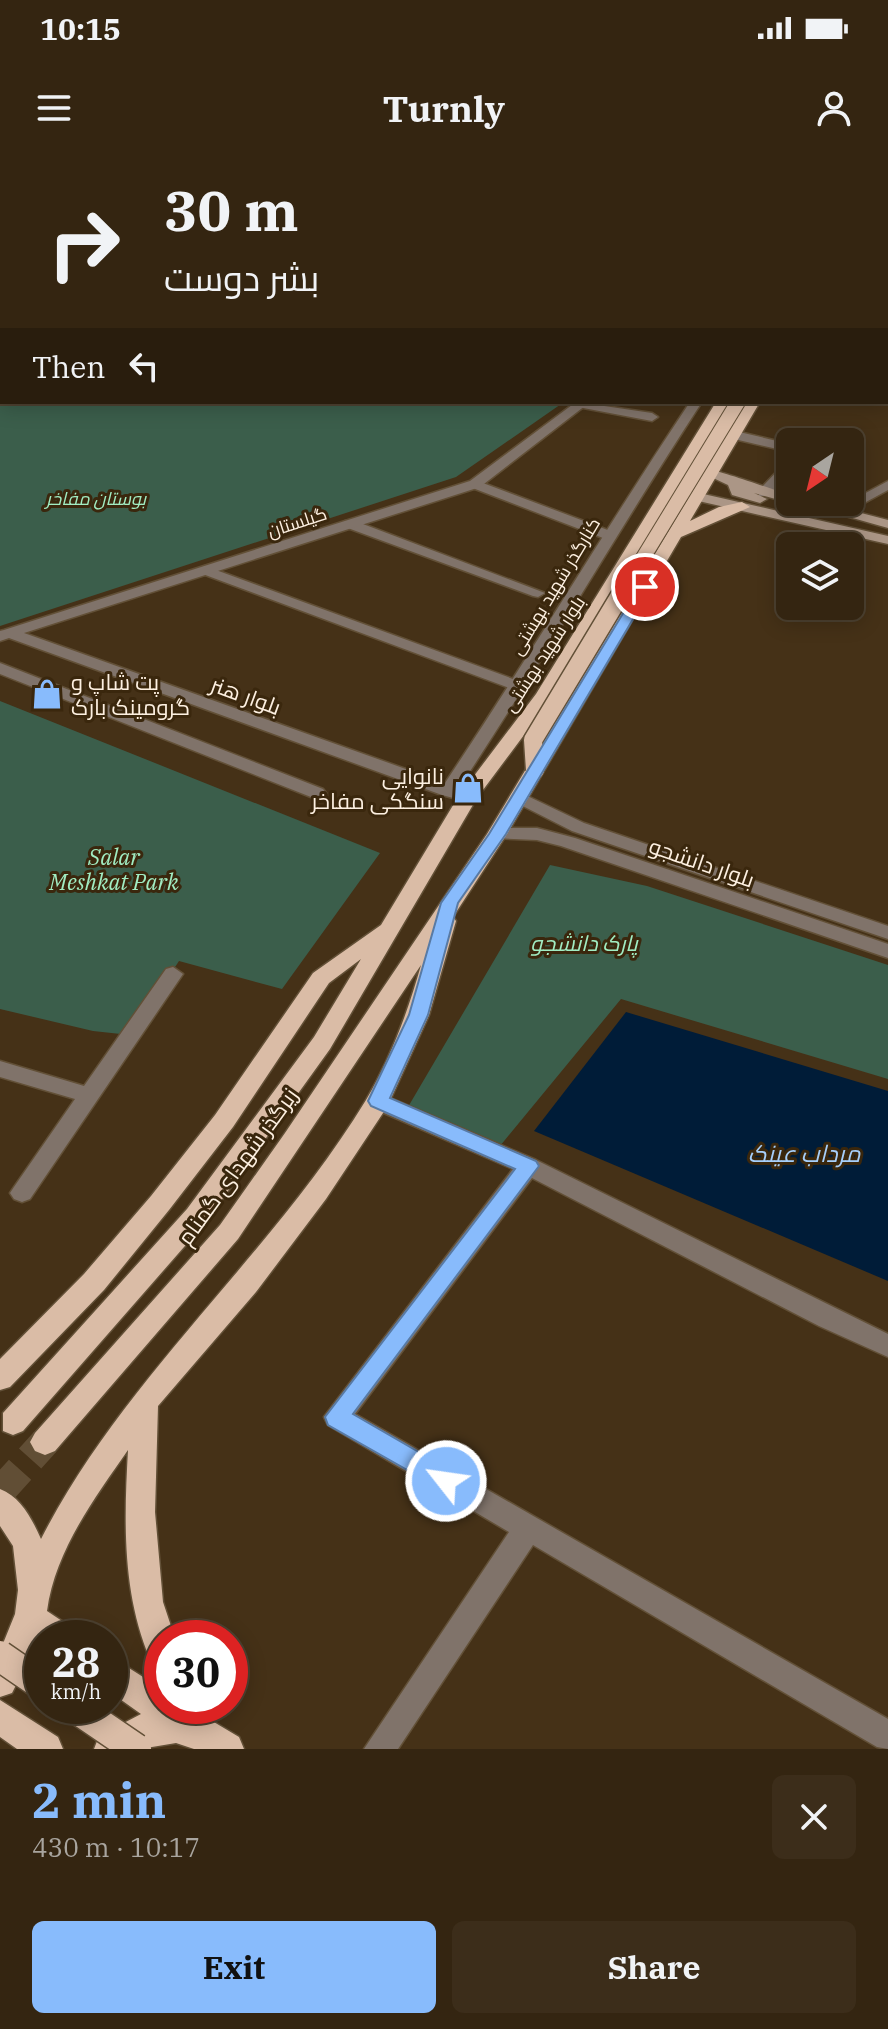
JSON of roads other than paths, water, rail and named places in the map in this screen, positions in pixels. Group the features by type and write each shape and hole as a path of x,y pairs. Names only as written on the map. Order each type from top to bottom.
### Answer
{"highway":[{"name":"بلوار شهید بهشتی","path":"393,924 472,791 544,696 722,404"},
{"path":"535,770 533,740 737,404"},
{"path":"36,1580 77,1499 144,1402 255,1272 317,1192 378,1101 418,1015 450,903 497,834 714,473 752,404"},
{"path":"669,491 699,497"},
{"path":"677,534 714,515 742,507"},
{"name":"زیرگذر شهدای گمنام","path":"45,1442 229,1232 450,903"},
{"path":"0,1378 94,1282 160,1203 224,1121 321,978 393,924"},
{"name":"زیرگذر شهدای گمنام","path":"13,1422 196,1216 322,1043 393,924"},
{"path":"144,1402 140,1512 147,1602 153,1620"},
{"path":"0,1681 16,1658 32,1619 36,1580 30,1546 7,1509"},
{"path":"0,1656 24,1673"},
{"path":"0,1717 46,1749"},
{"path":"99,1724 136,1749"},
{"path":"111,1749 136,1731 162,1724"},
{"path":"194,1724 227,1749"}],"main road":[{"path":"714,473 734,483 776,496"},
{"path":"734,483 737,492 742,494 888,533"},
{"path":"699,497 888,540"},
{"path":"858,516 888,524"}],"street":[{"name":"گیلستان","path":"11,632 475,484 582,404"},
{"path":"588,404 652,417"},
{"name":"کنارگذر شهید بهشتی","path":"452,785 518,686 608,535 695,404"},
{"path":"735,435 776,445"},
{"path":"764,493 776,481"},
{"path":"475,484 608,535"},
{"path":"864,498 888,485"},
{"path":"350,524 538,593"},
{"path":"205,570 518,686"},
{"name":"بلوار هنر","path":"11,632 472,791"},
{"path":"0,668 317,793"},
{"name":"بلوار دانشجو","path":"519,797 573,835 883,940"},
{"name":"بلوار دانشجو","path":"497,834 573,835"},
{"path":"22,1193 173,974"},
{"path":"0,1069 91,1096"},
{"path":"378,1101 528,1166 828,1319 888,1346"},
{"path":"528,1166 337,1417 888,1736"},
{"path":"380,1749 528,1528"}],"water":[{"name":"مرداب عینک","path":"626,1012 888,1091 888,1281 534,1131"}],"tunnel":[{"path":"0,1492 45,1442"}],"place":[{"name":"پت شاپ و گرومینک بارک","path":"47,694"},
{"name":"نانوایی سنگکی مفاخر","path":"468,788"}],"park label":[{"name":"بوستان مفاخر","path":"96,498"},
{"name":"Salar Meshkat Park","path":"114,868"},
{"name":"پارک دانشجو","path":"584,942"}]}
